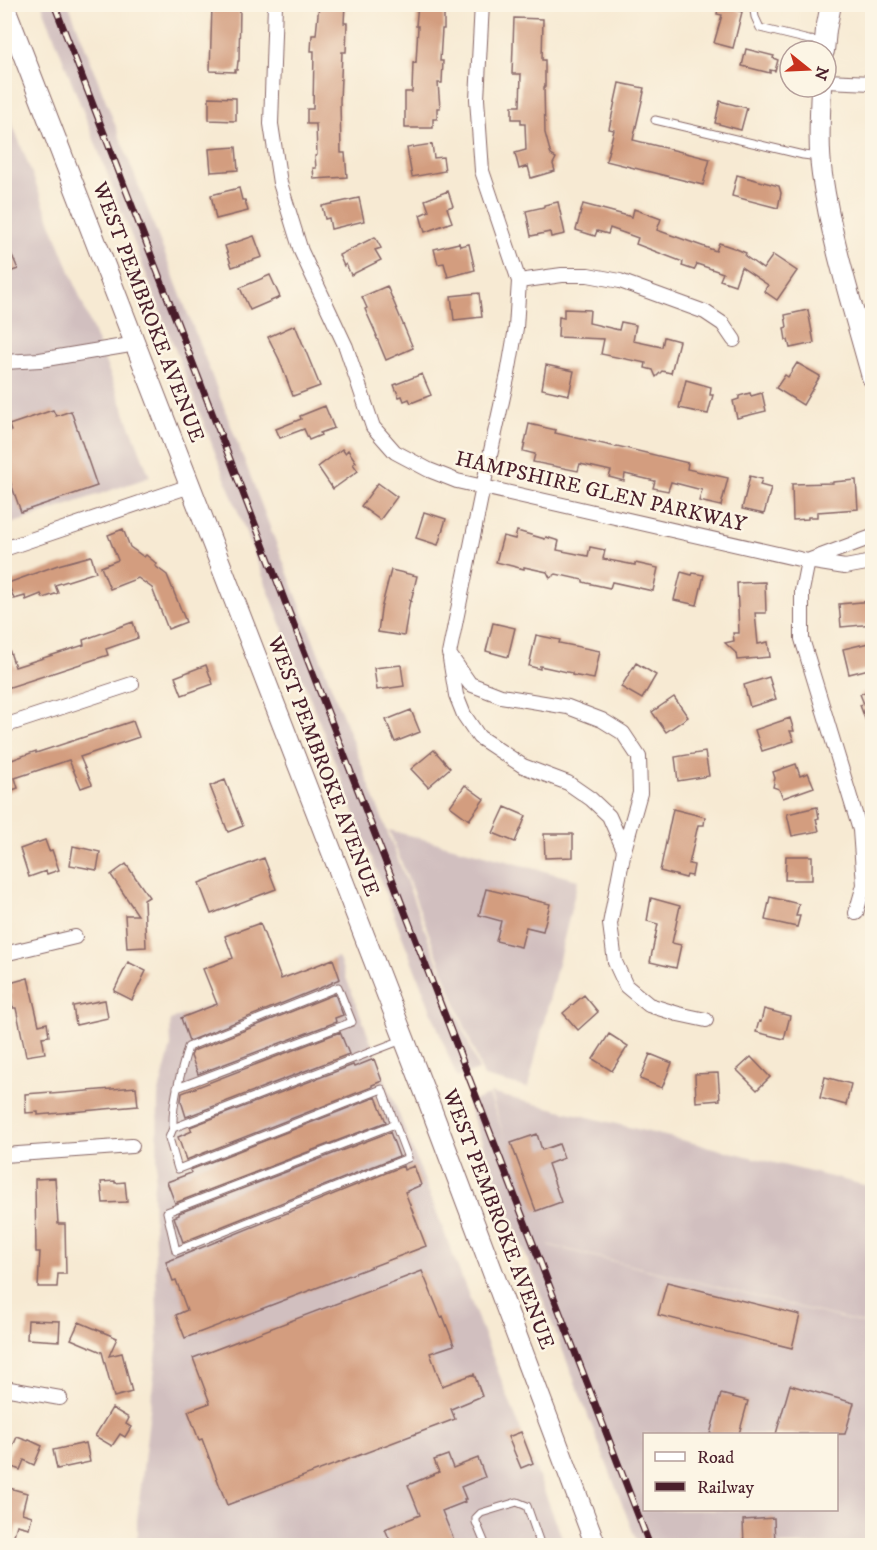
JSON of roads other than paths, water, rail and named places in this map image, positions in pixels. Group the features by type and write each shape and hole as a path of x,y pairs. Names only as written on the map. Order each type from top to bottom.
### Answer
{"main road":[{"name":"WEST PEMBROKE AVENUE","path":"4,4 405,1039 596,1545"},
{"path":"825,39 831,4"},
{"path":"820,99 822,173 830,220 873,377"}],"street":[{"name":"HAMPSHIRE GLEN PARKWAY","path":"275,4 271,124 280,183 301,251 346,347 373,427 395,452 429,470 457,481 483,487 808,561 845,567 873,562"},
{"path":"482,4 477,99 482,171 519,281 516,328 508,374 449,654 456,695 464,716 479,737 523,766 568,783 591,799 609,816 624,850"},
{"path":"838,81 873,82"},
{"path":"519,281 588,274 620,281 705,312 723,324 734,340"},
{"path":"4,362 40,360 136,344"},
{"path":"4,549 190,486"},
{"path":"856,914 864,885 860,831 802,639 802,591 808,561 873,537"},
{"path":"449,654 470,684 501,696 568,707 602,720 623,733 639,757 640,793 624,850 610,924 615,962 626,986 649,1005 706,1020"},
{"path":"4,726 132,684"},
{"path":"4,954 75,937"},
{"path":"4,1155 132,1146"},
{"path":"4,1388 60,1398"}],"lane":[{"path":"753,4 760,28 804,39"},
{"path":"654,120 803,155 821,157"},
{"path":"177,1088 352,1022 338,987 188,1047 177,1088 173,1128 169,1138 178,1170 382,1089 408,1158 176,1251 167,1212 395,1124"},
{"path":"173,1128 405,1039"},
{"path":"486,1545 476,1518 481,1513 518,1502 527,1506 541,1545"}],"railway":[{"path":"54,4 650,1546"}]}
